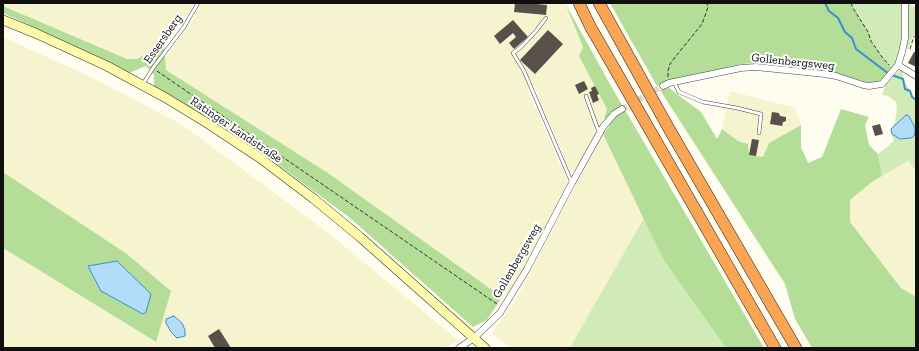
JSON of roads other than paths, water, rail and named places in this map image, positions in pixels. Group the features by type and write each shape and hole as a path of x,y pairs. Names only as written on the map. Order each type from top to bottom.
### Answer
{"highway":[{"path":"579,3 590,26 775,348"},
{"path":"599,3 668,127 796,348"}],"main road":[{"name":"Ratinger Landstraße","path":"3,20 107,66 207,123 260,158 354,232 485,348"}],"street":[{"name":"Gollenbergsweg","path":"663,86 741,68 756,67 825,74 869,86 882,84 896,68 905,38 905,3"},
{"path":"896,68 916,76"},
{"name":"Gollenbergsweg","path":"459,348 474,338 500,313 527,269 600,132 614,114 622,109"}],"lane":[{"name":"Essersberg","path":"142,85 184,27 198,3"},
{"path":"546,18 521,47 513,53 524,71 572,183"},
{"path":"671,83 679,92 703,102 761,114 759,133"},
{"path":"586,96 600,132"}],"water":[{"path":"906,115 909,116 915,128 914,136 911,138 900,139 892,134 891,129"},
{"path":"117,261 151,294 146,312 143,314 101,291 88,266"},
{"path":"174,316 182,323 185,330 185,336 177,338 171,332 166,323 166,319"}],"waterway":[{"path":"825,3 829,11 838,18 845,32 852,38 856,49 889,74 903,79 905,89 910,91 912,97 916,100"}],"tunnel":[{"path":"622,109 663,86"}]}
